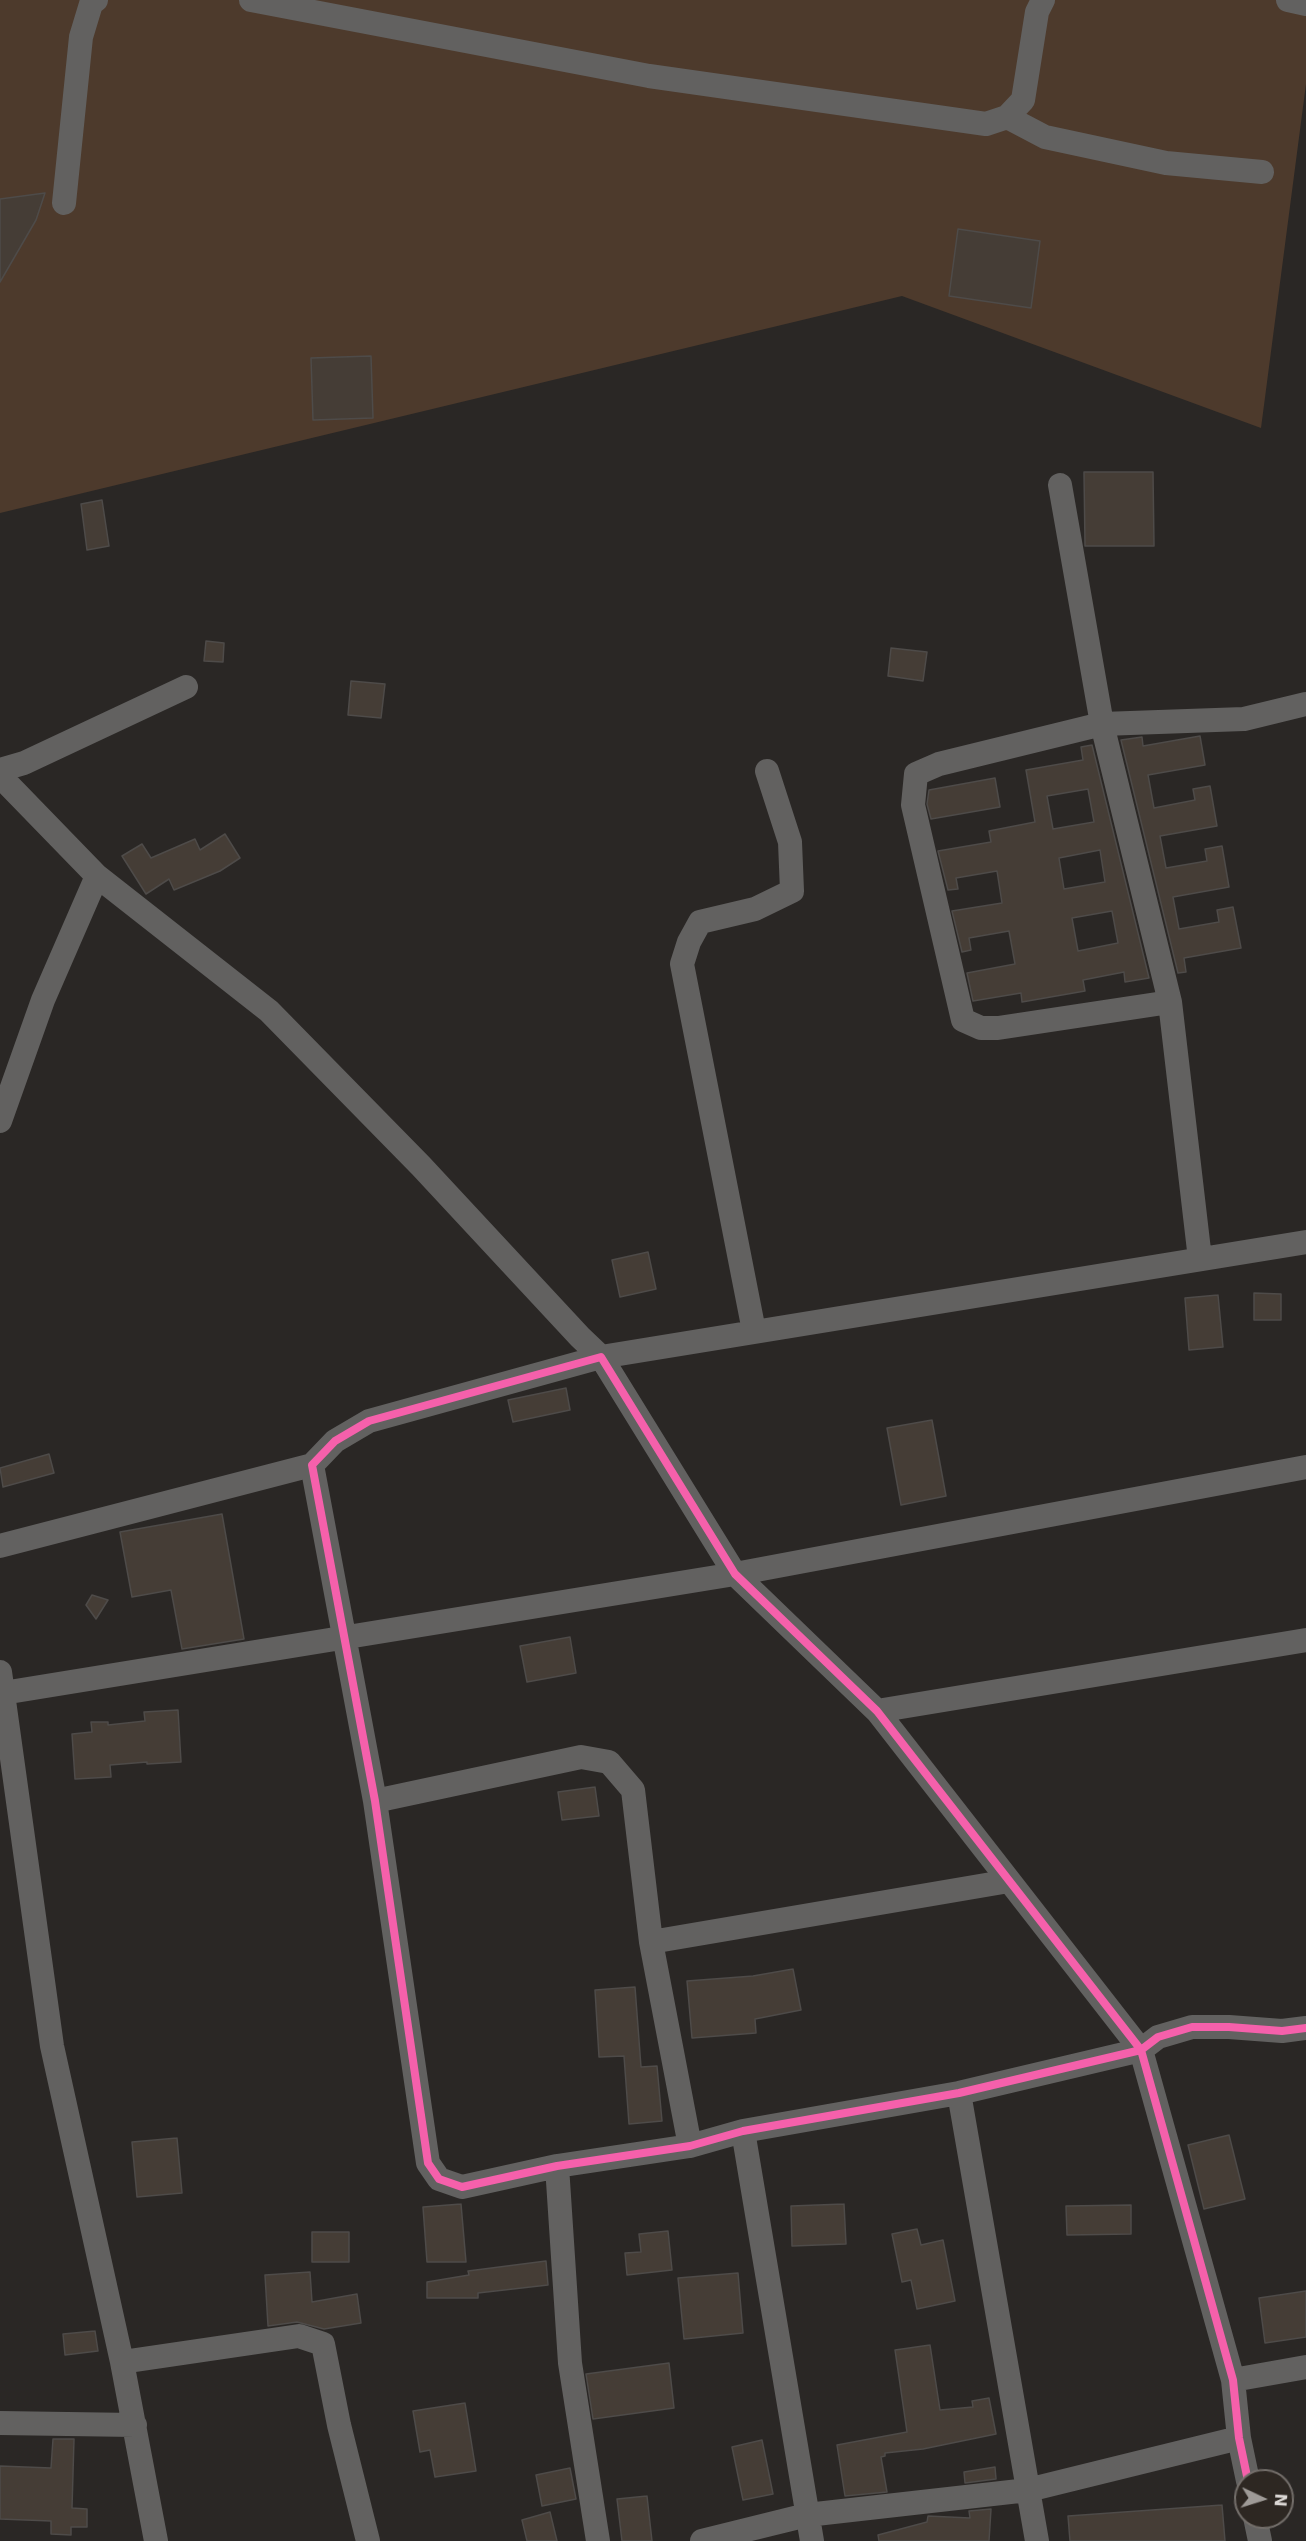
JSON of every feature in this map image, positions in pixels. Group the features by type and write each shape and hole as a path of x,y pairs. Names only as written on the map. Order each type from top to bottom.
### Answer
{"street":[{"path":"64,203 81,37 91,4 96,0"},
{"path":"251,0 650,76 986,124 1007,117 1023,100 1037,12 1043,0"},
{"path":"1288,0 1306,4"},
{"path":"1007,117 1045,137 1166,163 1263,172"},
{"path":"1060,485 1102,724 1170,1002 1200,1259"},
{"path":"0,770 24,763 186,687"},
{"path":"1170,1002 998,1028 981,1028 963,1020 913,805 915,774 939,764 1102,724 1244,719 1306,704"},
{"path":"754,1331 682,964 689,942 700,922 755,909 792,891 790,842 767,771"},
{"path":"0,776 97,876 269,1011 601,1357 735,1574 877,1711 1141,2050 1233,2380 1239,2438 1245,2469"},
{"path":"0,1121 43,1000 97,876"},
{"path":"0,1546 312,1465 335,1441 369,1421 601,1357 1306,1242"},
{"path":"312,1465 375,1801 428,2163 439,2178 462,2187 557,2166 690,2146 743,2132 958,2092 1141,2050 1158,2037 1192,2027 1282,2031 1306,2028"},
{"path":"156,2541 122,2362 52,2046 2,1683 344,1637 735,1574 1306,1467"},
{"path":"877,1711 1306,1640"},
{"path":"375,1801 581,1757 609,1762 633,1790 651,1942 690,2146"},
{"path":"651,1942 1009,1881"},
{"path":"958,2092 1037,2541"},
{"path":"743,2132 812,2541"},
{"path":"557,2166 570,2363 598,2541"},
{"path":"122,2362 299,2336 323,2344 339,2426 368,2541"},
{"path":"1233,2380 1306,2367"},
{"path":"0,2422 135,2425"},
{"path":"702,2541 807,2515 1028,2490 1239,2438"}],"shaded area":[{"path":"0,0 1306,0 1306,84 1261,428 902,296 0,513"}],"building":[{"path":"45,193 36,220 0,282 0,199"},
{"path":"958,229 1040,241 1031,308 949,296"},
{"path":"371,356 373,418 313,420 311,358"},
{"path":"1084,472 1153,472 1154,546 1085,546"},
{"path":"102,500 109,546 87,550 81,504"},
{"path":"206,641 224,643 223,662 204,661"},
{"path":"891,648 927,652 923,681 888,676"},
{"path":"351,681 385,684 381,718 348,715"},
{"path":"1200,736 1205,765 1148,775 1154,808 1195,800 1193,789 1210,786 1217,826 1160,836 1166,868 1207,861 1205,849 1222,846 1229,887 1173,897 1179,929 1219,922 1217,910 1233,907 1241,948 1184,958 1186,972 1178,973 1121,740 1142,737 1143,746"},
{"path":"1092,745 1149,978 1125,982 1124,972 1083,980 1085,991 1022,1002 1021,993 973,1001 967,973 1015,964 1009,931 969,938 971,950 962,952 952,911 1002,903 997,871 956,878 958,889 948,890 938,851 991,842 989,831 1035,822 1026,770 1083,760 1081,747","holes":["1088,789 1094,822 1053,829 1047,796","1100,850 1105,882 1064,889 1059,858","1112,911 1118,943 1078,951 1072,918"]},
{"path":"995,778 1000,807 931,819 927,804 929,790"},
{"path":"225,834 240,858 220,871 174,890 169,879 146,894 122,856 142,844 151,858 195,839 200,850"},
{"path":"648,1252 656,1289 620,1297 612,1260"},
{"path":"1254,1293 1281,1294 1281,1320 1254,1320"},
{"path":"1218,1295 1223,1347 1189,1350 1185,1298"},
{"path":"566,1388 570,1410 513,1422 508,1400"},
{"path":"932,1420 946,1496 901,1505 887,1428"},
{"path":"49,1454 54,1473 3,1487 0,1468"},
{"path":"222,1514 244,1639 182,1649 171,1590 132,1597 120,1532"},
{"path":"92,1595 108,1600 96,1619 86,1605"},
{"path":"570,1637 576,1673 527,1682 520,1646"},
{"path":"178,1710 181,1762 110,1765 111,1777 75,1779 72,1734 92,1732 91,1722 108,1722 108,1725 145,1721 144,1712"},
{"path":"595,1787 599,1816 562,1820 558,1792"},
{"path":"793,1969 801,2010 755,2019 756,2033 692,2038 687,1981 753,1976"},
{"path":"635,1987 641,2067 657,2066 662,2121 629,2124 624,2056 599,2057 595,1990"},
{"path":"1229,2135 1245,2199 1204,2209 1188,2145"},
{"path":"177,2138 182,2193 137,2197 132,2142"},
{"path":"461,2204 466,2262 427,2262 423,2207"},
{"path":"844,2204 846,2244 792,2246 791,2206"},
{"path":"1131,2205 1131,2234 1067,2235 1066,2206"},
{"path":"917,2229 921,2245 943,2240 955,2301 917,2309 911,2280 902,2282 892,2234"},
{"path":"668,2231 672,2270 627,2275 625,2253 641,2252 639,2234"},
{"path":"312,2232 349,2232 349,2262 312,2262"},
{"path":"546,2261 548,2285 478,2293 478,2298 427,2298 427,2282 469,2275 468,2271"},
{"path":"310,2272 312,2302 357,2294 361,2323 324,2329 297,2322 268,2326 265,2275"},
{"path":"738,2273 743,2333 684,2339 678,2278"},
{"path":"1306,2291 1306,2337 1265,2343 1259,2298"},
{"path":"95,2331 98,2351 65,2355 63,2334"},
{"path":"930,2345 940,2410 973,2407 972,2401 989,2398 996,2434 923,2449 885,2453 885,2456 881,2457 887,2492 845,2496 837,2445 907,2432 895,2350"},
{"path":"669,2363 674,2408 593,2419 586,2374"},
{"path":"465,2403 476,2471 435,2477 430,2450 420,2452 413,2411"},
{"path":"53,2439 74,2439 72,2508 87,2509 87,2527 71,2527 71,2535 51,2534 51,2521 0,2519 0,2466 51,2468"},
{"path":"762,2440 773,2494 743,2500 732,2447"},
{"path":"995,2467 996,2479 965,2483 964,2472"},
{"path":"570,2468 576,2499 542,2506 536,2475"},
{"path":"647,2496 652,2541 622,2541 617,2499"},
{"path":"1222,2505 1225,2541 1070,2541 1068,2516"},
{"path":"991,2509 989,2541 879,2541 878,2535 927,2522 928,2516 970,2518 969,2511"},
{"path":"550,2512 557,2541 527,2541 522,2520"}],"cycle path":[{"path":"601,1357 735,1574 877,1711 1141,2050 959,2093 743,2131 690,2146 557,2166 462,2187 439,2179 428,2163 375,1801 312,1465 335,1441 369,1421 601,1357"},
{"path":"1141,2050 1158,2037 1192,2027 1282,2031 1306,2028"},
{"path":"1141,2050 1233,2380 1239,2438 1245,2469"}]}
